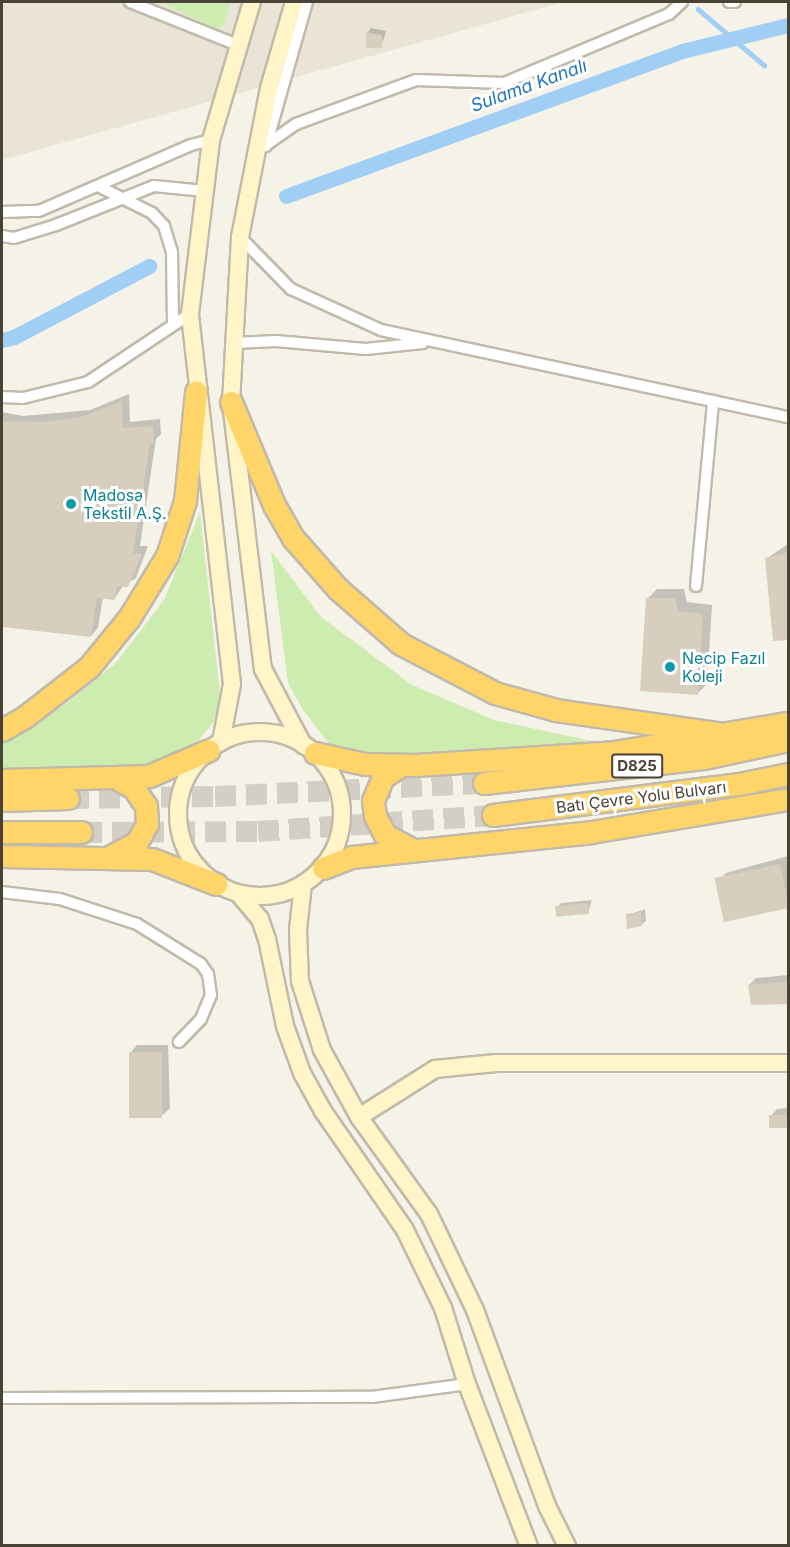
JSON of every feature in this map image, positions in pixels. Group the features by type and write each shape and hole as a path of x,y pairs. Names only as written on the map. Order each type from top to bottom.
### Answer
{"highway":[{"path":"2,730 89,667 129,618 167,555 185,501 196,392"},
{"path":"231,402 274,505 293,538 338,589 401,644 495,693 556,710 732,735"},
{"path":"309,749 364,764 401,765 614,753 732,735 789,723"},
{"name":"Batı Çevre Yolu Bulvarı","path":"484,783 704,758 789,740"},
{"path":"2,780 118,779 148,776 215,746"},
{"path":"401,765 383,777 373,800 375,816 385,835 411,849"},
{"name":"Batı Çevre Yolu Bulvarı","path":"493,815 739,784 789,774"},
{"path":"111,857 136,842 147,824 146,806 134,788 118,779"},
{"path":"2,800 68,798"},
{"path":"323,868 351,857 591,832 789,799"},
{"path":"2,832 81,832"},
{"path":"2,856 152,859 216,884"}],"main road":[{"path":"215,746 232,684 196,392 190,314 211,141 252,2"},
{"path":"294,2 268,88 261,149 240,237 231,402 262,669 309,749 331,772 340,796 342,821 336,846 323,868 303,884 261,897 239,894 216,884 196,866 183,844 177,818 180,792 191,768 215,746 262,732 309,749"},
{"path":"303,884 298,930 300,981 322,1050 359,1117 429,1214 470,1299 547,1506 567,1545"},
{"path":"239,894 260,919 267,939 285,1026 302,1073 323,1112 405,1230 443,1308 467,1384 529,1545"},
{"path":"359,1117 435,1069 496,1063 789,1063"}],"street":[{"path":"130,2 240,46"},
{"path":"261,149 307,2"},
{"path":"261,149 296,124 416,80 504,83 669,14 682,2"},
{"path":"729,2 735,2"},
{"path":"2,212 39,211 191,145 211,141"},
{"path":"98,186 125,197 152,213 171,240 173,325"},
{"path":"2,236 14,238 57,225 154,186 204,191"},
{"path":"240,237 291,289 381,330 789,417"},
{"path":"2,397 23,398 88,382 190,314"},
{"path":"234,343 276,341 366,349 436,342"},
{"path":"696,586 713,401"},
{"path":"2,892 60,899 137,924 201,964 208,974 211,995 201,1019 179,1042"},
{"path":"2,1398 372,1397 467,1384"}],"shaded area":[{"path":"2,2 563,2 2,160"}],"green space":[{"path":"160,2 230,2 224,25 217,29"},
{"path":"200,512 221,703 213,723 198,741 175,756 143,766 2,768 2,743 63,706 116,663 164,600"},
{"path":"271,551 321,617 412,685 494,720 601,743 355,757 334,750 303,710 288,683"}],"building":[{"path":"366,32 382,35 382,48 366,48"},
{"name":"Madosa Tekstil A.Ş.","path":"122,401 123,428 153,426 154,443 150,444 133,553 142,554 128,587 117,587 115,600 97,598 91,637 2,627 2,421 43,422 81,417"},
{"path":"789,552 789,640 773,641 765,558"},
{"name":"Necip Fazıl Koleji","path":"646,598 675,598 678,611 703,614 698,695 640,691"},
{"path":"780,864 788,908 724,922 714,878"},
{"path":"588,903 589,914 556,917 555,906"},
{"path":"641,912 642,926 627,929 626,914"},
{"path":"789,981 789,1004 751,1005 748,985"},
{"path":"129,1052 162,1052 162,1118 129,1118"},
{"path":"769,1115 787,1115 787,1128 769,1128"}],"waterway":[{"name":"Sulama Kanalı","path":"698,9 764,65"},
{"name":"Sulama Kanalı","path":"286,196 682,51 788,25"},
{"name":"Sulama Kanalı","path":"2,340 14,337 149,266"}],"tunnel":[{"path":"68,798 215,796 484,783"},
{"path":"81,832 258,831 493,815"}],"place":[{"name":"Madosa Tekstil A.Ş.","path":"71,504"},
{"name":"Necip Fazıl Koleji","path":"670,667"}]}
